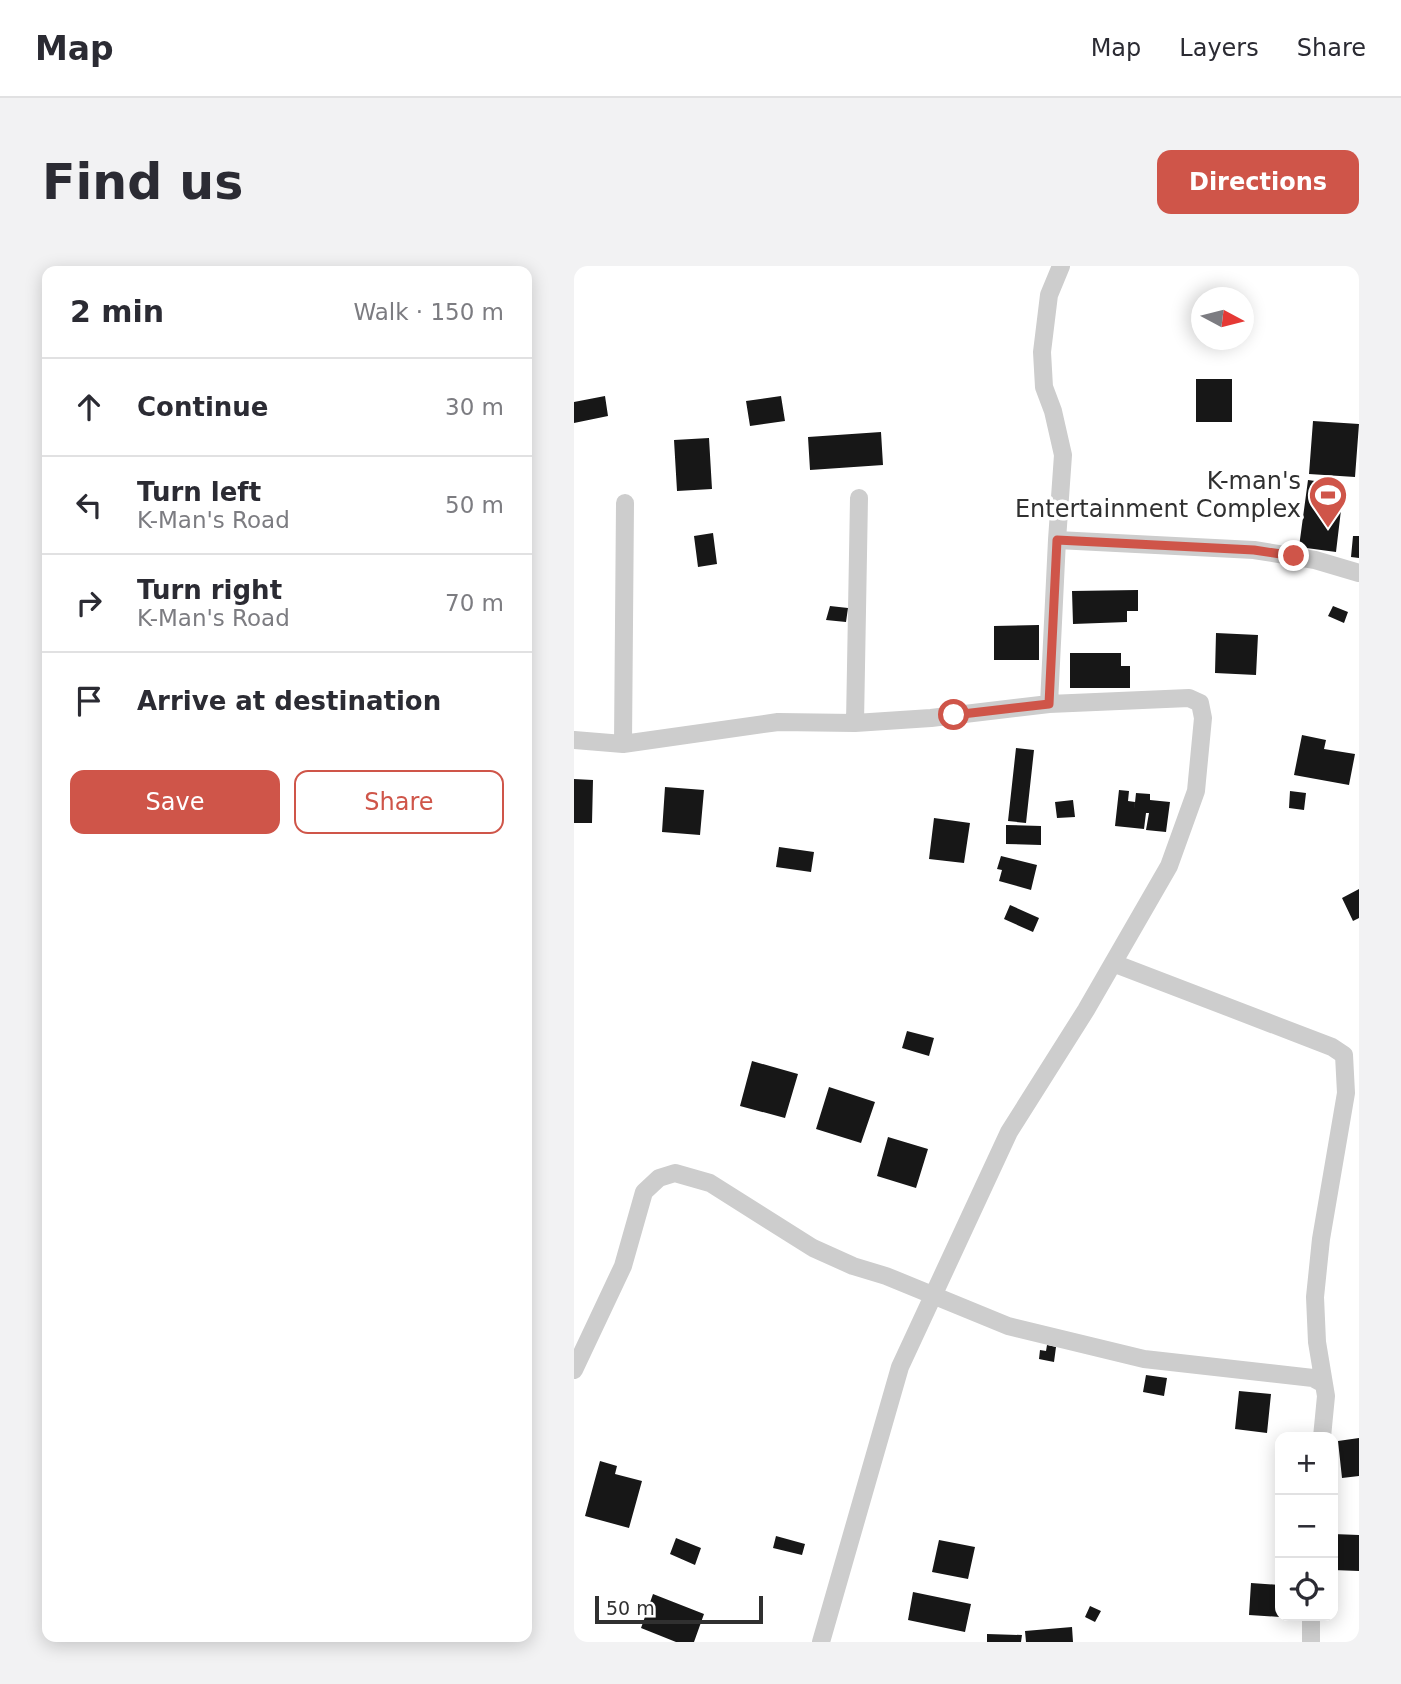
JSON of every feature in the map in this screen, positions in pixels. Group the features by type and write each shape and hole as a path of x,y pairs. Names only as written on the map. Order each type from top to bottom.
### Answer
{"street":[{"path":"1049,704 1063,455 1053,411 1044,387 1042,352 1049,295 1061,266"},
{"path":"855,723 859,498"},
{"path":"623,744 625,503"},
{"path":"1057,540 1254,550 1314,560 1359,573"},
{"path":"574,740 623,744 778,722 855,723 931,718 1049,704 1189,698 1200,703 1203,718 1196,791 1169,866 1009,1132 900,1367 821,1642"},
{"path":"1113,963 1344,1055 1346,1093 1321,1239 1315,1297 1317,1342 1326,1396 1322,1432"},
{"path":"574,1370 623,1266 644,1192 659,1178 675,1173 710,1183 813,1248 1008,1326 1144,1359 1313,1378 1324,1384"},
{"path":"1311,1621 1311,1642"}],"building":[{"path":"1196,379 1232,379 1232,422 1196,422"},
{"path":"605,396 608,416 574,423 574,402"},
{"path":"781,396 785,421 750,426 746,401"},
{"path":"1313,421 1359,424 1355,477 1309,474"},
{"path":"881,432 883,465 810,470 808,437"},
{"path":"709,438 712,489 677,491 674,440"},
{"path":"1308,480 1344,485 1336,552 1299,547"},
{"path":"713,533 717,564 698,567 694,536"},
{"path":"1353,536 1359,536 1359,558 1351,557"},
{"path":"1138,590 1138,611 1127,611 1127,622 1073,624 1072,591"},
{"path":"830,606 848,608 846,622 826,620"},
{"path":"1333,606 1348,612 1344,623 1328,616"},
{"path":"1039,625 1039,660 994,660 994,626"},
{"path":"1216,633 1258,635 1256,675 1215,673"},
{"path":"1070,653 1121,653 1121,666 1130,666 1130,688 1070,688"},
{"path":"1302,735 1326,740 1324,749 1355,754 1349,785 1294,775"},
{"path":"1016,748 1034,750 1026,823 1008,821"},
{"path":"574,779 593,780 592,823 574,823"},
{"path":"665,787 704,790 700,835 662,832"},
{"path":"1119,790 1129,791 1128,801 1135,802 1134,812 1136,793 1150,794 1150,800 1170,802 1166,832 1146,830 1149,813 1146,813 1144,829 1115,826"},
{"path":"1290,791 1306,793 1304,810 1289,808"},
{"path":"1073,800 1075,817 1057,818 1055,802"},
{"path":"934,818 970,823 964,863 929,859"},
{"path":"1006,825 1041,826 1041,845 1006,844"},
{"path":"779,847 814,852 811,872 776,867"},
{"path":"1001,856 1037,865 1031,890 999,881 1002,870 997,869"},
{"path":"1359,889 1359,918 1353,921 1342,898"},
{"path":"1010,905 1039,918 1033,932 1004,919"},
{"path":"907,1031 934,1038 929,1056 902,1048"},
{"path":"752,1061 798,1074 785,1118 740,1106"},
{"path":"829,1087 875,1102 861,1143 816,1129"},
{"path":"888,1137 928,1149 916,1188 877,1176"},
{"path":"1047,1345 1056,1347 1054,1362 1039,1359 1040,1350 1046,1351"},
{"path":"1146,1375 1167,1378 1164,1396 1143,1392"},
{"path":"1239,1391 1271,1394 1267,1433 1235,1429"},
{"path":"1359,1438 1359,1476 1342,1478 1338,1441"},
{"path":"600,1461 617,1466 615,1474 642,1481 629,1528 585,1516"},
{"path":"1338,1534 1359,1535 1359,1571 1338,1570"},
{"path":"776,1536 805,1544 802,1555 773,1548"},
{"path":"676,1538 701,1548 695,1565 670,1554"},
{"path":"939,1540 975,1547 968,1579 932,1572"},
{"path":"1251,1583 1275,1585 1275,1617 1249,1615"},
{"path":"913,1592 971,1604 965,1632 908,1620"},
{"path":"653,1594 704,1614 694,1642 676,1642 641,1628"},
{"path":"1090,1606 1101,1611 1095,1622 1085,1617"},
{"path":"1072,1627 1073,1642 1026,1642 1025,1631"},
{"path":"987,1634 1022,1635 1021,1642 987,1642"}],"place":[{"name":"K-man's Entertainment Complex","path":"1328,529"}],"route":[{"path":"954,715 1049,704 1057,540 1254,550 1294,556"}]}
